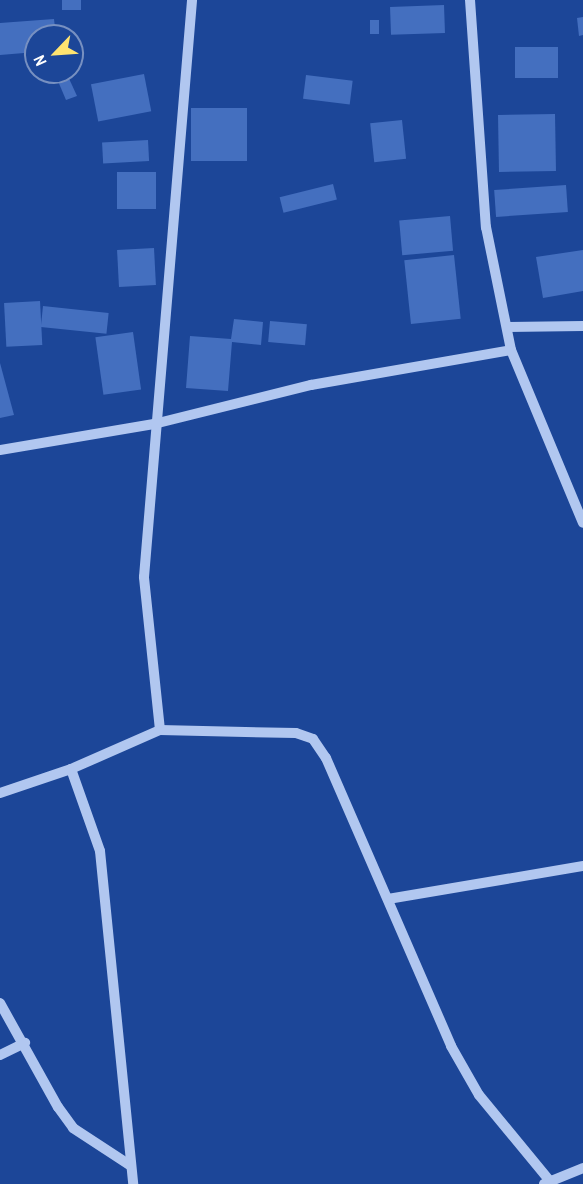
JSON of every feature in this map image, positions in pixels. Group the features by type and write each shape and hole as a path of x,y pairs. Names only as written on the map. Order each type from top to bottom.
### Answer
{"street":[{"path":"160,730 144,577 154,424 163,381 192,0"},
{"path":"470,0 486,227 511,350 583,523"},
{"path":"507,327 583,326"},
{"path":"0,450 154,424 311,385 511,350"},
{"path":"0,793 71,769 160,730 296,734 313,739 326,758 451,1046 479,1095 547,1182 583,1168"},
{"path":"71,769 100,851 133,1184"},
{"path":"388,899 583,866"},
{"path":"0,1003 25,1043 58,1107 73,1128 131,1166"},
{"path":"0,1055 25,1043"}],"building":[{"path":"62,0 81,0 81,10 62,10"},
{"path":"444,5 445,33 391,35 390,7"},
{"path":"583,17 583,35 579,36 577,18"},
{"path":"54,19 55,24 24,24 24,53 0,55 0,23"},
{"path":"370,20 379,20 379,34 370,34"},
{"path":"515,47 558,47 558,78 515,78"},
{"path":"144,74 151,111 98,122 91,84"},
{"path":"306,75 353,81 350,105 303,99"},
{"path":"59,84 72,84 77,96 66,100"},
{"path":"191,108 247,108 247,161 191,161"},
{"path":"555,114 556,171 499,172 498,115"},
{"path":"402,120 406,159 374,162 370,123"},
{"path":"148,140 149,161 103,163 102,142"},
{"path":"117,172 156,172 156,209 117,209"},
{"path":"333,184 337,200 284,213 280,197"},
{"path":"566,185 568,212 496,217 494,190"},
{"path":"450,216 453,251 402,255 399,220"},
{"path":"154,248 156,285 119,287 117,250"},
{"path":"583,250 583,291 543,298 536,257"},
{"path":"454,255 461,319 411,324 404,260"},
{"path":"40,301 42,345 6,347 4,303"},
{"path":"43,306 109,313 106,334 41,327"},
{"path":"234,319 263,322 261,345 232,342 228,391 186,388 190,336 231,339"},
{"path":"270,321 307,324 305,345 268,342"},
{"path":"133,332 141,389 103,395 95,337"},
{"path":"0,363 14,415 0,418"}]}
